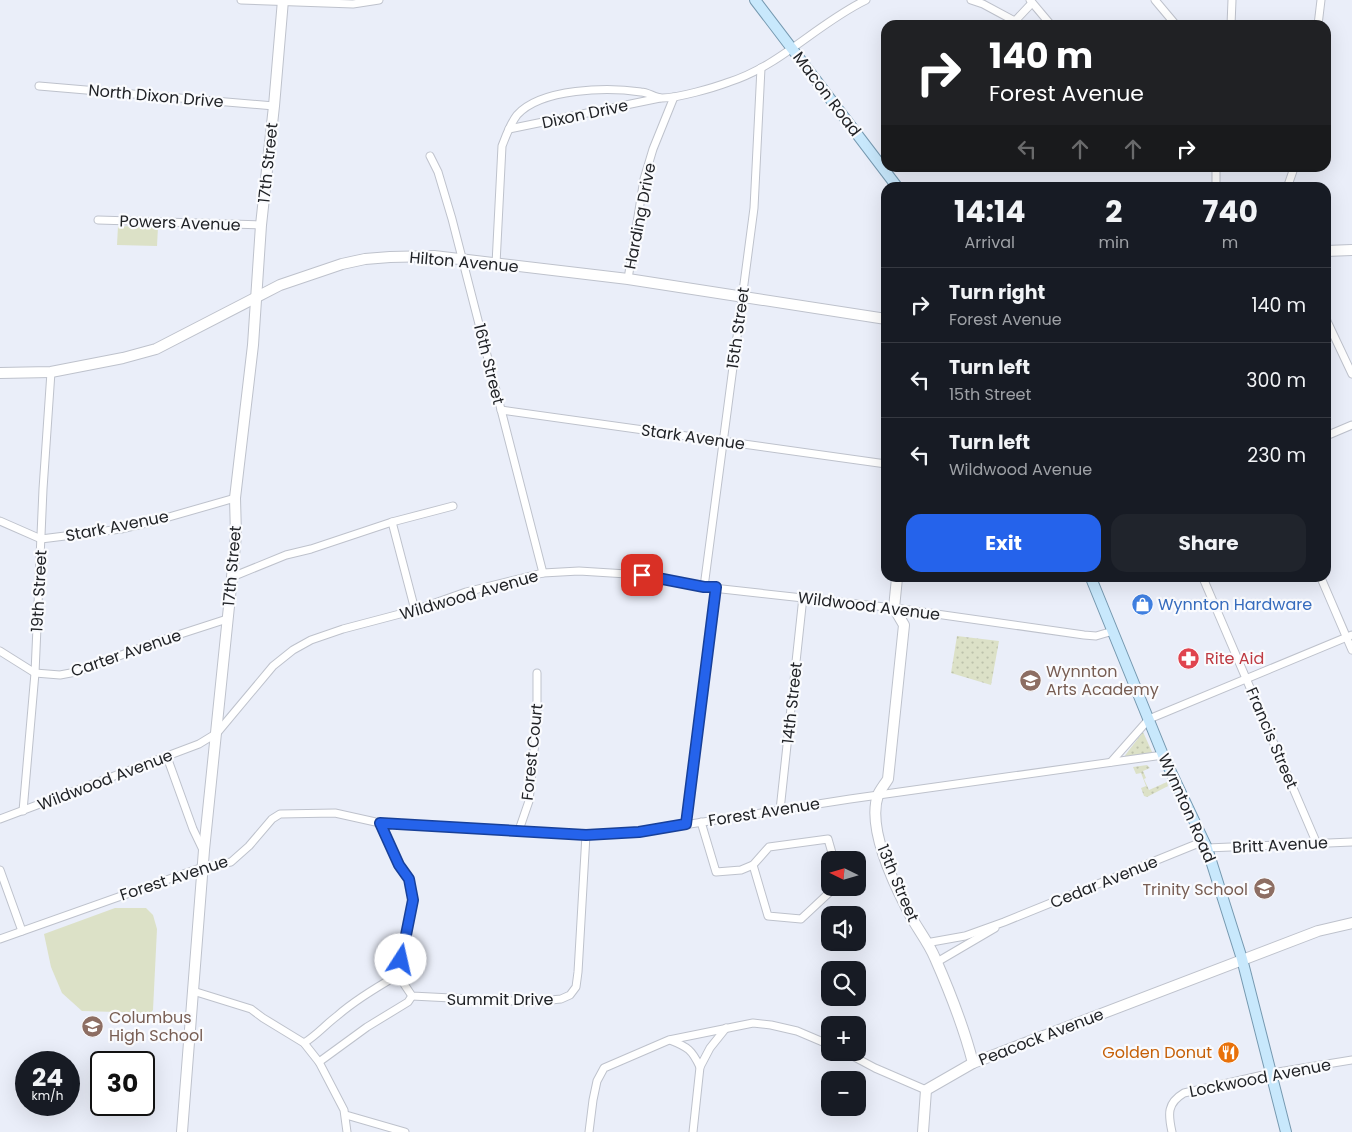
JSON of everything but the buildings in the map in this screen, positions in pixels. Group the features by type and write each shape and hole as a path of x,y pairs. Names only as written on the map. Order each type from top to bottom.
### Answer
{"main road":[{"name":"Macon Road","path":"755,0 881,166"},
{"name":"Macon Road","path":"886,172 893,182"},
{"name":"Wynnton Road","path":"1093,582 1150,719 1163,756 1205,845 1242,960 1286,1132"}],"street":[{"path":"240,0 353,4 379,0"},
{"name":"Dixon Drive","path":"509,129 674,96 728,83 761,68 866,0"},
{"path":"971,0 983,4 1013,20"},
{"path":"1155,0 1172,20"},
{"path":"1231,20 1232,0"},
{"path":"1319,20 1321,0"},
{"name":"17th Street","path":"182,1132 204,850 236,535 236,498 257,297 261,225 283,1"},
{"path":"1016,20 1031,2 1046,20"},
{"name":"15th Street","path":"704,587 754,208 761,68"},
{"name":"North Dixon Drive","path":"39,86 274,106"},
{"name":"Dixon Drive","path":"496,264 502,146 517,116 530,105 550,97 580,91 608,89 643,92 660,98"},
{"name":"Harding Drive","path":"628,279 644,179 653,149 674,96"},
{"name":"16th Street","path":"430,156 438,172 463,259 543,573"},
{"name":"Powers Avenue","path":"98,220 261,225"},
{"path":"1331,251 1352,250"},
{"name":"Hilton Avenue","path":"0,373 51,372 123,358 156,349 280,285 365,259 413,256 463,259 628,279 881,318"},
{"path":"1331,330 1352,374"},
{"name":"19th Street","path":"23,811 35,673 51,372"},
{"name":"Stark Avenue","path":"501,410 881,463"},
{"path":"1331,434 1352,425"},
{"name":"Stark Avenue","path":"41,539 122,528 155,521 236,498"},
{"path":"232,577 286,555 311,549 392,522 453,506"},
{"path":"0,522 41,539"},
{"path":"392,522 415,610"},
{"name":"Wildwood Avenue","path":"0,819 199,744 217,733 273,666 293,650 311,640 343,629 415,610 466,592 543,573 579,571 642,575 704,587 894,608 1084,635 1096,636 1113,631"},
{"name":"13th Street","path":"897,582 894,608 904,625 888,779 878,795 875,817 880,845 906,909 937,962 973,1063"},
{"name":"Francis Street","path":"1205,582 1317,844"},
{"path":"1323,582 1349,636 1352,650"},
{"path":"686,824 716,587"},
{"name":"14th Street","path":"780,810 803,597"},
{"name":"Carter Avenue","path":"0,651 35,673 60,675 76,672 227,619"},
{"path":"1110,762 1150,719 1349,636"},
{"name":"Forest Court","path":"519,830 529,800 537,722 537,673"},
{"name":"Forest Avenue","path":"0,939 203,867 231,862 249,846 272,819 280,814 334,813 380,823 519,830 557,834 586,835 639,832 878,795 1163,756"},
{"path":"167,757 193,829 204,850"},
{"path":"701,822 716,872 741,870 754,865 769,847 828,839 831,851"},
{"path":"319,1062 367,1027 408,1002 412,996 398,975 413,900 409,879 399,865 380,823"},
{"name":"Summit Drive","path":"412,996 531,1002 561,999 570,995 576,986 578,972 586,835"},
{"name":"Britt Avenue","path":"1205,845 1352,842"},
{"name":"Cedar Avenue","path":"1004,922 1205,845"},
{"path":"754,865 768,916 801,919 826,896"},
{"path":"0,870 22,931"},
{"path":"926,942 965,936 1004,922"},
{"path":"937,962 1004,922"},
{"name":"Peacock Avenue","path":"926,1090 973,1063 1318,931 1352,923"},
{"path":"304,1043 315,1036 352,1004 398,975"},
{"path":"193,991 251,1009 304,1043 319,1062 346,1115 347,1132"},
{"path":"589,1132 597,1081 604,1068 669,1040 753,1023 797,1031 821,1041"},
{"path":"693,1132 700,1067 710,1048 726,1028"},
{"path":"669,1040 693,1052 700,1067"},
{"name":"Lockwood Avenue","path":"1172,1132 1171,1105 1178,1097 1184,1094 1272,1073 1352,1060"},
{"path":"862,1061 926,1090 923,1132"},
{"path":"346,1115 405,1132"}],"green space":[{"path":"118,226 158,227 157,246 117,245"},
{"path":"957,636 999,641 991,685 951,673"},
{"path":"1143,732 1153,754 1123,758"},
{"path":"1147,765 1150,768 1143,771 1149,790 1167,782 1168,786 1147,797 1144,796 1141,788 1146,786 1141,773 1136,774 1133,767"},
{"path":"115,908 146,908 153,915 157,929 153,1010 151,1013 82,1011 62,993 51,967 44,934"}],"place":[{"name":"Wynnton Hardware","path":"1142,604"},
{"name":"Rite Aid","path":"1189,658"},
{"name":"Wynnton Arts Academy","path":"1030,680"},
{"name":"Trinity School","path":"1264,889"},
{"name":"Columbus High School","path":"93,1026"},
{"name":"Golden Donut","path":"1228,1052"}],"route":[{"path":"401,960 413,900 409,879 399,865 380,823 586,835 639,832 686,824 716,587 704,587 642,575"}]}
